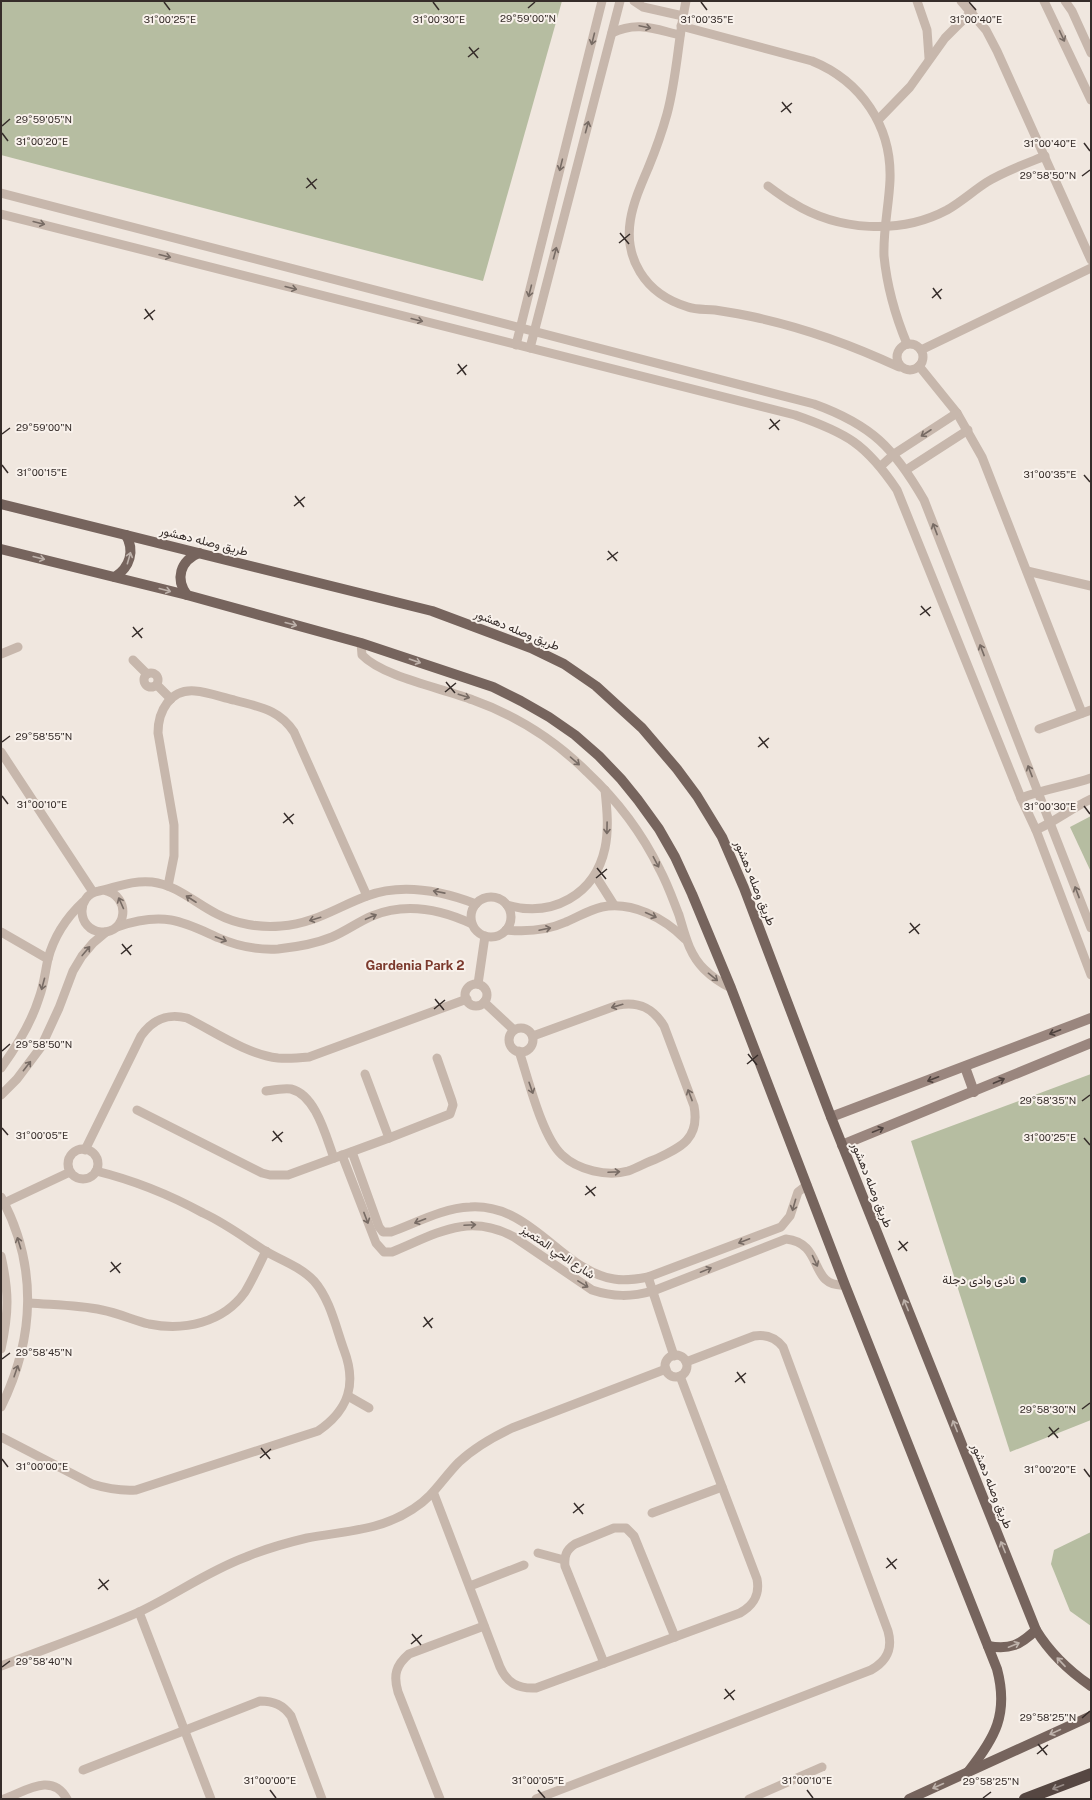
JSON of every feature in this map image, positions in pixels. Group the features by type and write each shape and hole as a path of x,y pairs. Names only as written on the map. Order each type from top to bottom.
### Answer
{"highway":[{"path":"1025,1799 1091,1774"}],"main road":[{"name":"طريق وصله دهشور","path":"1,504 432,611 531,648 564,664 596,686 642,728 677,769 697,796 722,837 744,888 842,1145 1036,1630 1043,1642 1069,1671 1091,1686"},
{"path":"115,576 124,569 130,558 131,546 126,535"},
{"path":"1,549 115,576 361,643 493,687 549,717 574,735 599,756 638,800 660,829 675,857 731,988 988,1646 1002,1687 1001,1710 994,1735 983,1754 968,1772"},
{"path":"187,595 181,584 181,571 187,560 199,553"},
{"path":"988,1646 1007,1648 1027,1639 1036,1630"},
{"path":"909,1799 1091,1716"}],"street":[{"path":"516,345 602,1"},
{"path":"530,348 620,1"},
{"path":"634,1 643,7 683,16"},
{"path":"686,1 680,31 673,88 667,114 659,140 633,202 629,221 629,240 633,258 644,278 660,294 673,302 689,308 728,312 786,324 852,345 899,367 912,370 919,366 923,359 921,350 915,345 907,344 902,346 897,354 899,367"},
{"path":"917,1 927,30 929,58"},
{"path":"961,1 972,11 986,30 997,51 1091,260"},
{"path":"1044,1 1091,100"},
{"path":"1065,1 1072,11 1091,53"},
{"path":"878,120 910,87 929,58 949,33 972,11"},
{"path":"612,33 626,27 641,25 680,31 812,61 824,66 856,88 872,108 884,133 890,162 884,255 887,282 897,322 907,344"},
{"path":"768,186 794,204 822,217 853,225 885,228 924,220 937,215 1002,174 1045,156"},
{"path":"1,193 814,404 856,422 878,438 894,454 906,470 924,500 1091,928"},
{"path":"1,214 795,415 826,426 848,437 867,452 881,466 898,490 1021,798 1036,830 1091,975"},
{"path":"921,350 1091,268"},
{"path":"919,366 957,413 968,430 988,471 1027,571 1087,711 1039,729"},
{"path":"881,466 894,454 957,413"},
{"path":"906,470 968,430"},
{"path":"1027,571 1091,586"},
{"path":"361,643 362,655 377,668 473,700 521,723 566,753 605,790 636,828 655,860 671,893 686,940 694,955 704,969 716,980 731,988"},
{"path":"1,654 18,648"},
{"path":"134,660 147,674 152,673 157,675 159,680 157,685 171,699"},
{"path":"168,886 174,856 174,825 158,733 158,720 162,709 171,699 182,693 194,690 266,709 282,718 294,732 367,896"},
{"path":"1,752 93,892"},
{"path":"1021,798 1038,792 1061,788 1091,778"},
{"path":"472,924 471,913 476,904 484,898 490,897 500,899 507,905 521,909 535,910 549,908 563,903 575,895 595,875 605,848 607,835 607,806 605,790"},
{"path":"1036,830 1051,824 1091,798"},
{"path":"595,875 614,905"},
{"path":"1,1068 24,1034 33,1016 40,997 48,959 54,941 62,926 93,892 136,882 152,882 168,886 217,914 238,922 260,926 282,926 304,923 323,917 367,896 396,891 434,891 455,896 476,904"},
{"path":"104,890 115,894 122,904 123,916 117,927"},
{"path":"84,901 81,913 85,924 95,931 106,932"},
{"path":"1,1095 21,1074 41,1047 60,1008 73,971 82,956 93,943 106,932 117,927 134,921 151,919 169,920 186,924 238,945 276,949 314,943 332,937 373,916 392,910 413,908 433,909 453,915 472,924 479,934 485,936 496,936 506,930 511,918 507,905"},
{"path":"506,930 521,932 550,928 589,911 614,905 637,909 659,918 686,940"},
{"path":"1,932 48,959"},
{"path":"478,984 485,936"},
{"path":"478,984 486,990 487,996 484,1002 479,1005 473,1005 466,999 467,990 471,985 478,984"},
{"path":"85,1150 141,1036 147,1027 161,1018 176,1015 187,1018 248,1049 278,1058 294,1058 309,1057 466,999"},
{"path":"484,1002 514,1030"},
{"path":"519,1051 546,1131 557,1150 574,1164 601,1172 628,1171 676,1150 691,1136 695,1126 696,1116 694,1106 664,1026 650,1009 629,1003 618,1005 533,1036"},
{"path":"831,1117 1091,1018"},
{"path":"520,1028 526,1029 533,1036 531,1046 526,1050 519,1051 513,1048 509,1043 510,1036 514,1030 520,1028"},
{"path":"842,1145 1091,1043"},
{"path":"137,1110 254,1169 266,1174 288,1175 446,1116 452,1110 452,1101 437,1058"},
{"path":"965,1067 974,1092"},
{"path":"365,1074 389,1138"},
{"name":"شارع الحي المتميز","path":"266,1091 290,1089 300,1093 309,1100 315,1109 338,1157 361,1191 379,1227 386,1233 455,1209 470,1206 484,1207 499,1210 524,1223 584,1267 598,1275 614,1279 631,1280 648,1277 781,1226"},
{"path":"85,1150 95,1155 98,1166 96,1171 93,1175 83,1179 73,1176 70,1172 68,1162 72,1154 76,1151 85,1150"},
{"name":"شارع الحي المتميز","path":"352,1152 361,1191 376,1243 384,1252 392,1252 461,1226 488,1226 502,1230 514,1237 556,1267 592,1290 606,1295 622,1297 638,1296 653,1291 786,1240"},
{"path":"1,1437 92,1484 106,1489 121,1491 136,1490 318,1431 330,1423 339,1413 348,1396 351,1375 349,1362 320,1289 305,1273 204,1213 136,1183 96,1171"},
{"path":"1,1407 10,1389 20,1361 26,1332 29,1303 27,1277 22,1252 14,1226 2,1200 70,1172"},
{"path":"807,1185 798,1192 790,1216 781,1226 786,1240 799,1242 805,1246 810,1252 825,1280 831,1284 846,1285"},
{"path":"29,1303 80,1306 125,1316 147,1324 168,1327 190,1326 211,1320 229,1308 244,1292 266,1251"},
{"path":"556,1267 565,1253"},
{"path":"1,1256 8,1302 6,1328 1,1349"},
{"path":"648,1277 674,1356"},
{"path":"536,1799 871,1670 886,1658 890,1649 888,1631 783,1347 773,1338 760,1335 686,1362"},
{"path":"674,1356 682,1358 686,1362 686,1370 680,1376 673,1376 666,1369 667,1360 674,1356"},
{"path":"1,1666 139,1612 216,1570 245,1557 276,1546 307,1538 364,1530 390,1521 413,1510 434,1494 460,1462 475,1448 493,1437 512,1428 666,1369"},
{"path":"434,1494 504,1675 510,1682 518,1687 526,1689 536,1688 740,1613 753,1603 757,1596 758,1587 756,1574 680,1376"},
{"path":"348,1396 369,1408"},
{"path":"652,1513 722,1487"},
{"path":"604,1663 565,1566 564,1560 569,1548 575,1544 614,1528 620,1527 630,1532 675,1637"},
{"path":"538,1554 564,1560"},
{"path":"470,1586 524,1565"},
{"path":"139,1612 211,1799"},
{"path":"440,1799 398,1692 395,1681 396,1670 409,1654 484,1626"},
{"path":"83,1770 260,1700 270,1701 286,1709 291,1716 322,1799"},
{"path":"748,1799 822,1767"},
{"path":"4,1799 46,1784 55,1786 62,1791 67,1799"}],"green space":[{"path":"1,1 562,1 483,281 1,155"},
{"path":"1091,816 1091,872 1070,827"},
{"name":"نادى وادى دجلة","path":"1091,1074 1091,1420 1010,1452 911,1141"},
{"path":"1091,1532 1091,1626 1070,1611 1051,1564 1054,1550"}],"place":[{"name":"نادى وادى دجلة","path":"1023,1280"}],"district":[{"name":"Gardenia Park 2","path":"415,965"}]}
